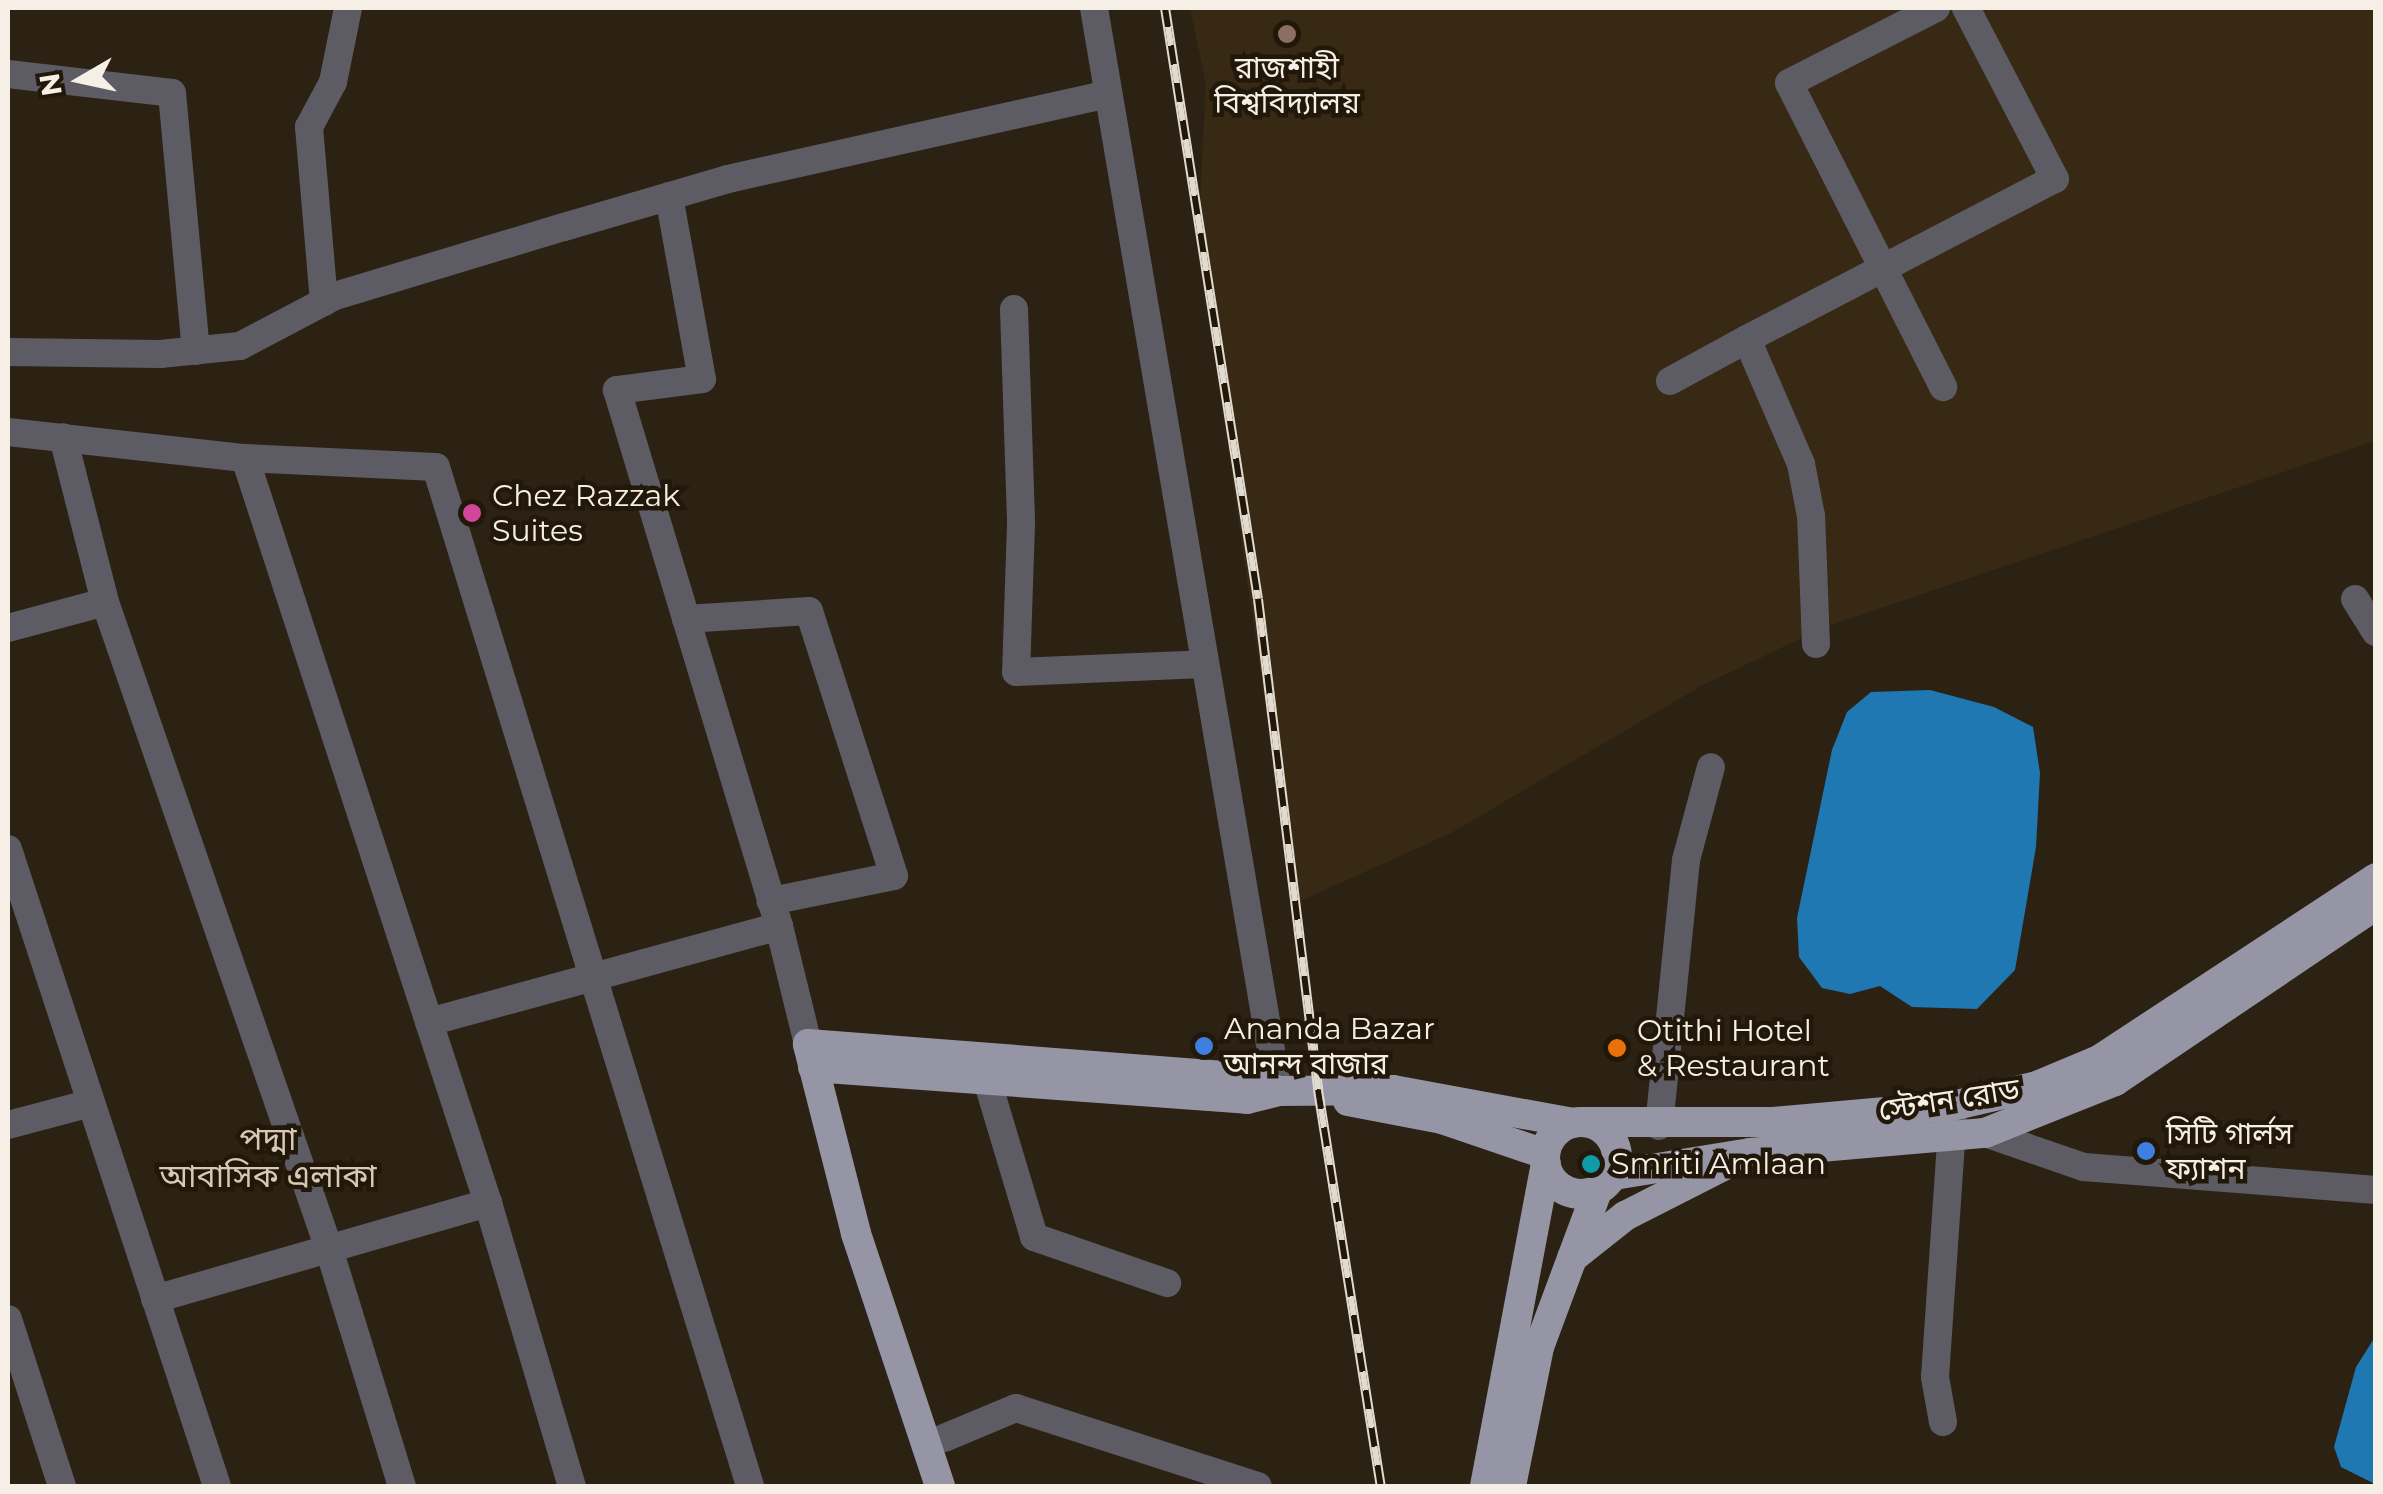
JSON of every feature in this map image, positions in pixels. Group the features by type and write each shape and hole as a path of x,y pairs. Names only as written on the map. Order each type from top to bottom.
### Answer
{"main road":[{"name":"স্টেশন রোড","path":"1332,1092 1393,1090 1577,1122 1659,1126 1952,1106 2037,1086 2099,1060 2376,878"},
{"name":"স্টেশন রোড","path":"1606,1183 1750,1152 1985,1133 2115,1081 2376,905"},
{"path":"817,1052 1250,1078 1278,1090"},
{"path":"817,1052 987,1080 1248,1099 1278,1090 1332,1092 1360,1107 1442,1119 1545,1159 1569,1192 1606,1183"},
{"path":"817,1052 872,1230 960,1486"},
{"path":"817,1052 856,1233 940,1486"},
{"path":"1485,1486 1545,1159 1554,1134 1577,1122 1613,1140 1606,1183 1571,1259 1539,1348 1510,1486"},
{"path":"1571,1259 1625,1216 1750,1152"}],"street":[{"path":"324,302 309,127 332,82 348,8"},
{"path":"1094,8 1278,1090"},
{"path":"1936,8 1789,83 1944,387"},
{"path":"1670,381 2054,180 1966,8"},
{"path":"8,74 172,93 196,350"},
{"path":"8,352 240,346 324,302 669,196 1108,94"},
{"path":"669,196 702,379 618,390 817,1052"},
{"path":"1014,309 1021,524 1016,672 1204,664"},
{"path":"1747,339 1801,464 1811,516 1816,644"},
{"path":"8,432 245,458 436,467 750,1486"},
{"path":"63,436 105,602 328,1248 402,1486"},
{"path":"245,458 488,1203 572,1486"},
{"path":"2354,599 2376,632"},
{"path":"8,628 105,602"},
{"path":"428,1022 593,977 894,876 809,611 686,618"},
{"path":"1659,1126 1686,860 1712,767"},
{"path":"8,850 216,1486"},
{"path":"987,1080 1034,1237 1168,1283"},
{"path":"8,1125 91,1103"},
{"path":"1943,1422 1935,1377 1953,1138 1952,1106"},
{"path":"1985,1133 2084,1167 2376,1190"},
{"path":"156,1299 488,1203"},
{"path":"8,1319 62,1486"},
{"path":"944,1438 1016,1408 1258,1486"}],"shaded area":[{"path":"1190,8 2375,8 2375,441 1825,627 1701,686 1451,833 1294,904 1198,239 1206,84"}],"water":[{"path":"1930,690 1994,707 2033,727 2040,773 2036,847 2015,970 1977,1009 1912,1007 1880,986 1850,994 1822,988 1799,957 1797,918 1832,750 1847,712 1871,692"},
{"path":"2375,1337 2375,1484 2341,1467 2334,1447 2356,1367"}],"railway":[{"path":"1165,8 1258,599 1318,1090 1381,1486"}],"place":[{"name":"রাজশাহী বিশ্ববিদ্যালয়","path":"1287,34"},
{"name":"Chez Razzak Suites","path":"472,513"},
{"name":"Ananda Bazar আনন্দ বাজার","path":"1204,1046"},
{"name":"Otithi Hotel & Restaurant","path":"1617,1048"},
{"name":"সিটি গার্লস ফ্যাশন","path":"2146,1151"},
{"name":"Smriti Amlaan","path":"1591,1164"}],"district":[{"name":"পদ্মা আবাসিক এলাকা","path":"268,1158"}]}
